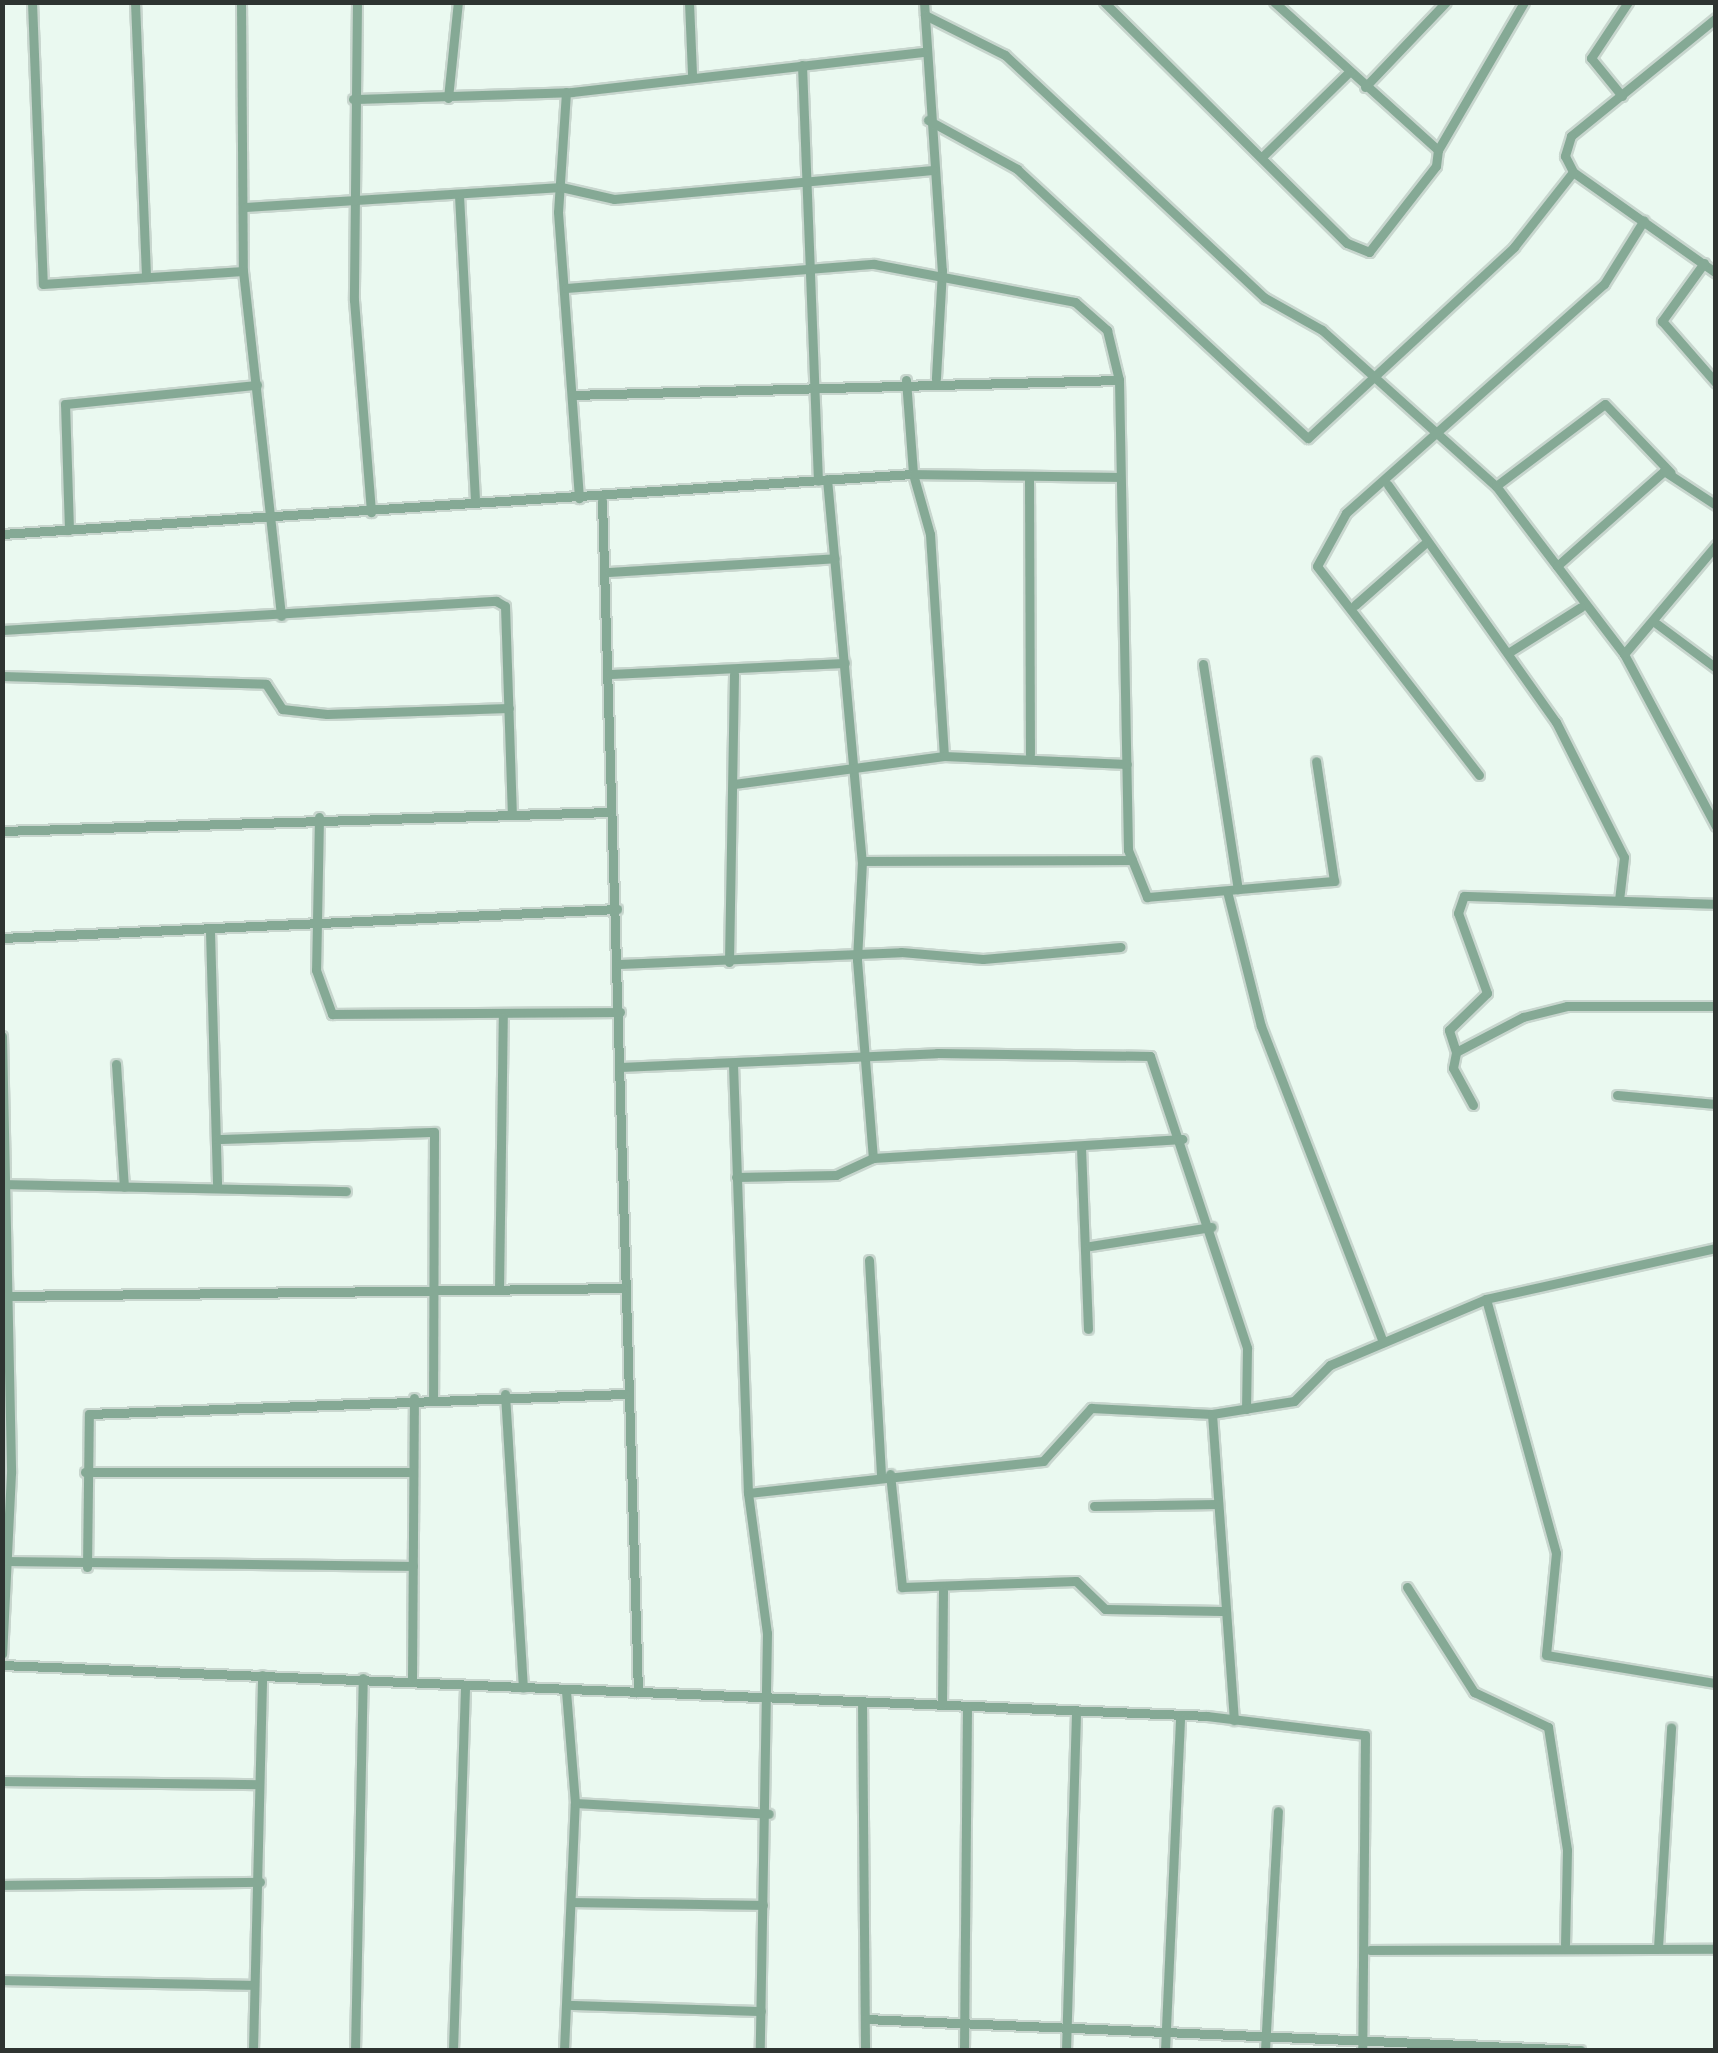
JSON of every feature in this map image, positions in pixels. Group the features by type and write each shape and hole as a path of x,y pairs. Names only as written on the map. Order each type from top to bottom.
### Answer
{"street":[{"path":"32,2 37,276 57,287 243,271"},
{"path":"136,2 146,277"},
{"path":"241,2 243,271 281,616"},
{"path":"358,2 353,99 371,512"},
{"path":"448,98 458,2"},
{"path":"689,2 692,74"},
{"path":"924,2 923,52 942,270 936,379"},
{"path":"1104,2 1347,243 1369,252 1436,166 1438,150 1524,2"},
{"path":"1274,2 1438,150"},
{"path":"1365,87 1446,2"},
{"path":"1622,96 1591,58 1628,2"},
{"path":"925,15 1005,55 1265,298 1322,330 1496,486 1581,606 1624,654 1716,826"},
{"path":"1716,18 1572,136 1565,156 1573,172 1716,273"},
{"path":"353,99 566,92 692,74 923,52"},
{"path":"802,65 801,178 806,270 862,861 858,960 872,1158"},
{"path":"1263,156 1348,72"},
{"path":"566,92 561,187 578,498"},
{"path":"928,120 1017,170 1308,438 1375,380 1514,247 1573,172"},
{"path":"245,207 561,187 614,199 801,178 933,170"},
{"path":"459,194 476,501"},
{"path":"1479,775 1356,605 1318,566 1346,512 1388,485 1433,433 1604,284 1644,220"},
{"path":"1704,263 1662,321 1716,383"},
{"path":"566,288 806,270 942,270 1002,292 1075,302 1107,330 1119,380 1118,478 1132,860 1154,901 1334,881 1316,761"},
{"path":"572,395 936,379 1119,380"},
{"path":"906,380 913,474 930,534 944,756"},
{"path":"69,530 65,404 257,385"},
{"path":"1496,486 1604,404 1671,473 1716,504"},
{"path":"1556,566 1671,473"},
{"path":"2,534 269,520 476,501 602,501 913,474 1118,478"},
{"path":"1029,476 1030,754"},
{"path":"1388,485 1423,545 1508,652 1615,835 1628,875 1619,900"},
{"path":"602,501 608,572 610,812 619,964 625,1394 638,1692"},
{"path":"1356,605 1423,545"},
{"path":"1624,654 1657,624 1716,545"},
{"path":"608,572 834,558"},
{"path":"2,630 496,601 505,606 512,814"},
{"path":"1508,652 1581,606"},
{"path":"1657,624 1716,668"},
{"path":"610,674 734,674 844,663"},
{"path":"1204,664 1232,890 1261,1026 1383,1342"},
{"path":"729,962 734,674"},
{"path":"2,676 266,684 282,710 327,714 509,708"},
{"path":"734,784 852,774 862,761 944,756 1030,754 1127,764"},
{"path":"2,831 319,817 610,812"},
{"path":"319,817 316,920 320,994 341,1019 620,1012"},
{"path":"862,861 1132,860"},
{"path":"1473,1105 1453,1068 1456,1052 1448,1030 1487,993 1458,912 1464,896 1716,904"},
{"path":"2,938 210,932 316,920 617,909"},
{"path":"210,932 217,1188"},
{"path":"619,964 858,960 1120,947"},
{"path":"1456,1052 1567,1006 1716,1006"},
{"path":"499,1290 503,1016"},
{"path":"2,1036 8,1296 8,1561 2,1654"},
{"path":"620,1067 1132,1049 1156,1063 1212,1227 1247,1348 1246,1409"},
{"path":"116,1064 124,1186"},
{"path":"733,1064 748,1493 767,1697 769,1814 760,2050"},
{"path":"1616,1095 1716,1104"},
{"path":"218,1139 434,1132 433,1397"},
{"path":"736,1178 836,1175 872,1158 1182,1140"},
{"path":"1081,1146 1090,1246 1088,1328"},
{"path":"5,1184 346,1191"},
{"path":"1090,1246 1212,1227"},
{"path":"748,1493 885,1474 1043,1462 1091,1408 1212,1414 1294,1401 1330,1365 1486,1299 1716,1248"},
{"path":"869,1260 896,1581 943,1591 1076,1581 1105,1610 1222,1611"},
{"path":"8,1296 622,1288"},
{"path":"1486,1299 1556,1553 1546,1655 1716,1682"},
{"path":"87,1567 85,1421 94,1412 505,1394 625,1394"},
{"path":"505,1394 523,1687"},
{"path":"412,1679 414,1398"},
{"path":"1212,1414 1222,1611 1234,1720"},
{"path":"85,1472 413,1472"},
{"path":"1094,1506 1217,1504"},
{"path":"8,1561 87,1567 413,1566"},
{"path":"1408,1587 1474,1692 1548,1727 1567,1850 1565,1944"},
{"path":"942,1705 943,1591"},
{"path":"2,1665 412,1679 566,1691 1076,1711 1234,1720 1370,1742 1370,1950 1362,2047"},
{"path":"253,2050 262,1675"},
{"path":"355,2050 364,1678"},
{"path":"453,2050 465,1686"},
{"path":"564,2050 570,2004 574,1803 566,1691"},
{"path":"862,1701 865,2050"},
{"path":"964,2050 967,1708"},
{"path":"1066,2050 1076,1711"},
{"path":"1165,2050 1180,1718"},
{"path":"1658,1948 1671,1728"},
{"path":"2,1782 259,1784"},
{"path":"574,1803 769,1814"},
{"path":"1265,2050 1278,1811"},
{"path":"2,1885 260,1882"},
{"path":"572,1902 763,1905"},
{"path":"1370,1950 1565,1944 1716,1948"},
{"path":"2,1980 254,1985"},
{"path":"570,2004 760,2011"},
{"path":"866,2019 1266,2034 1362,2047 1580,2050"}]}
